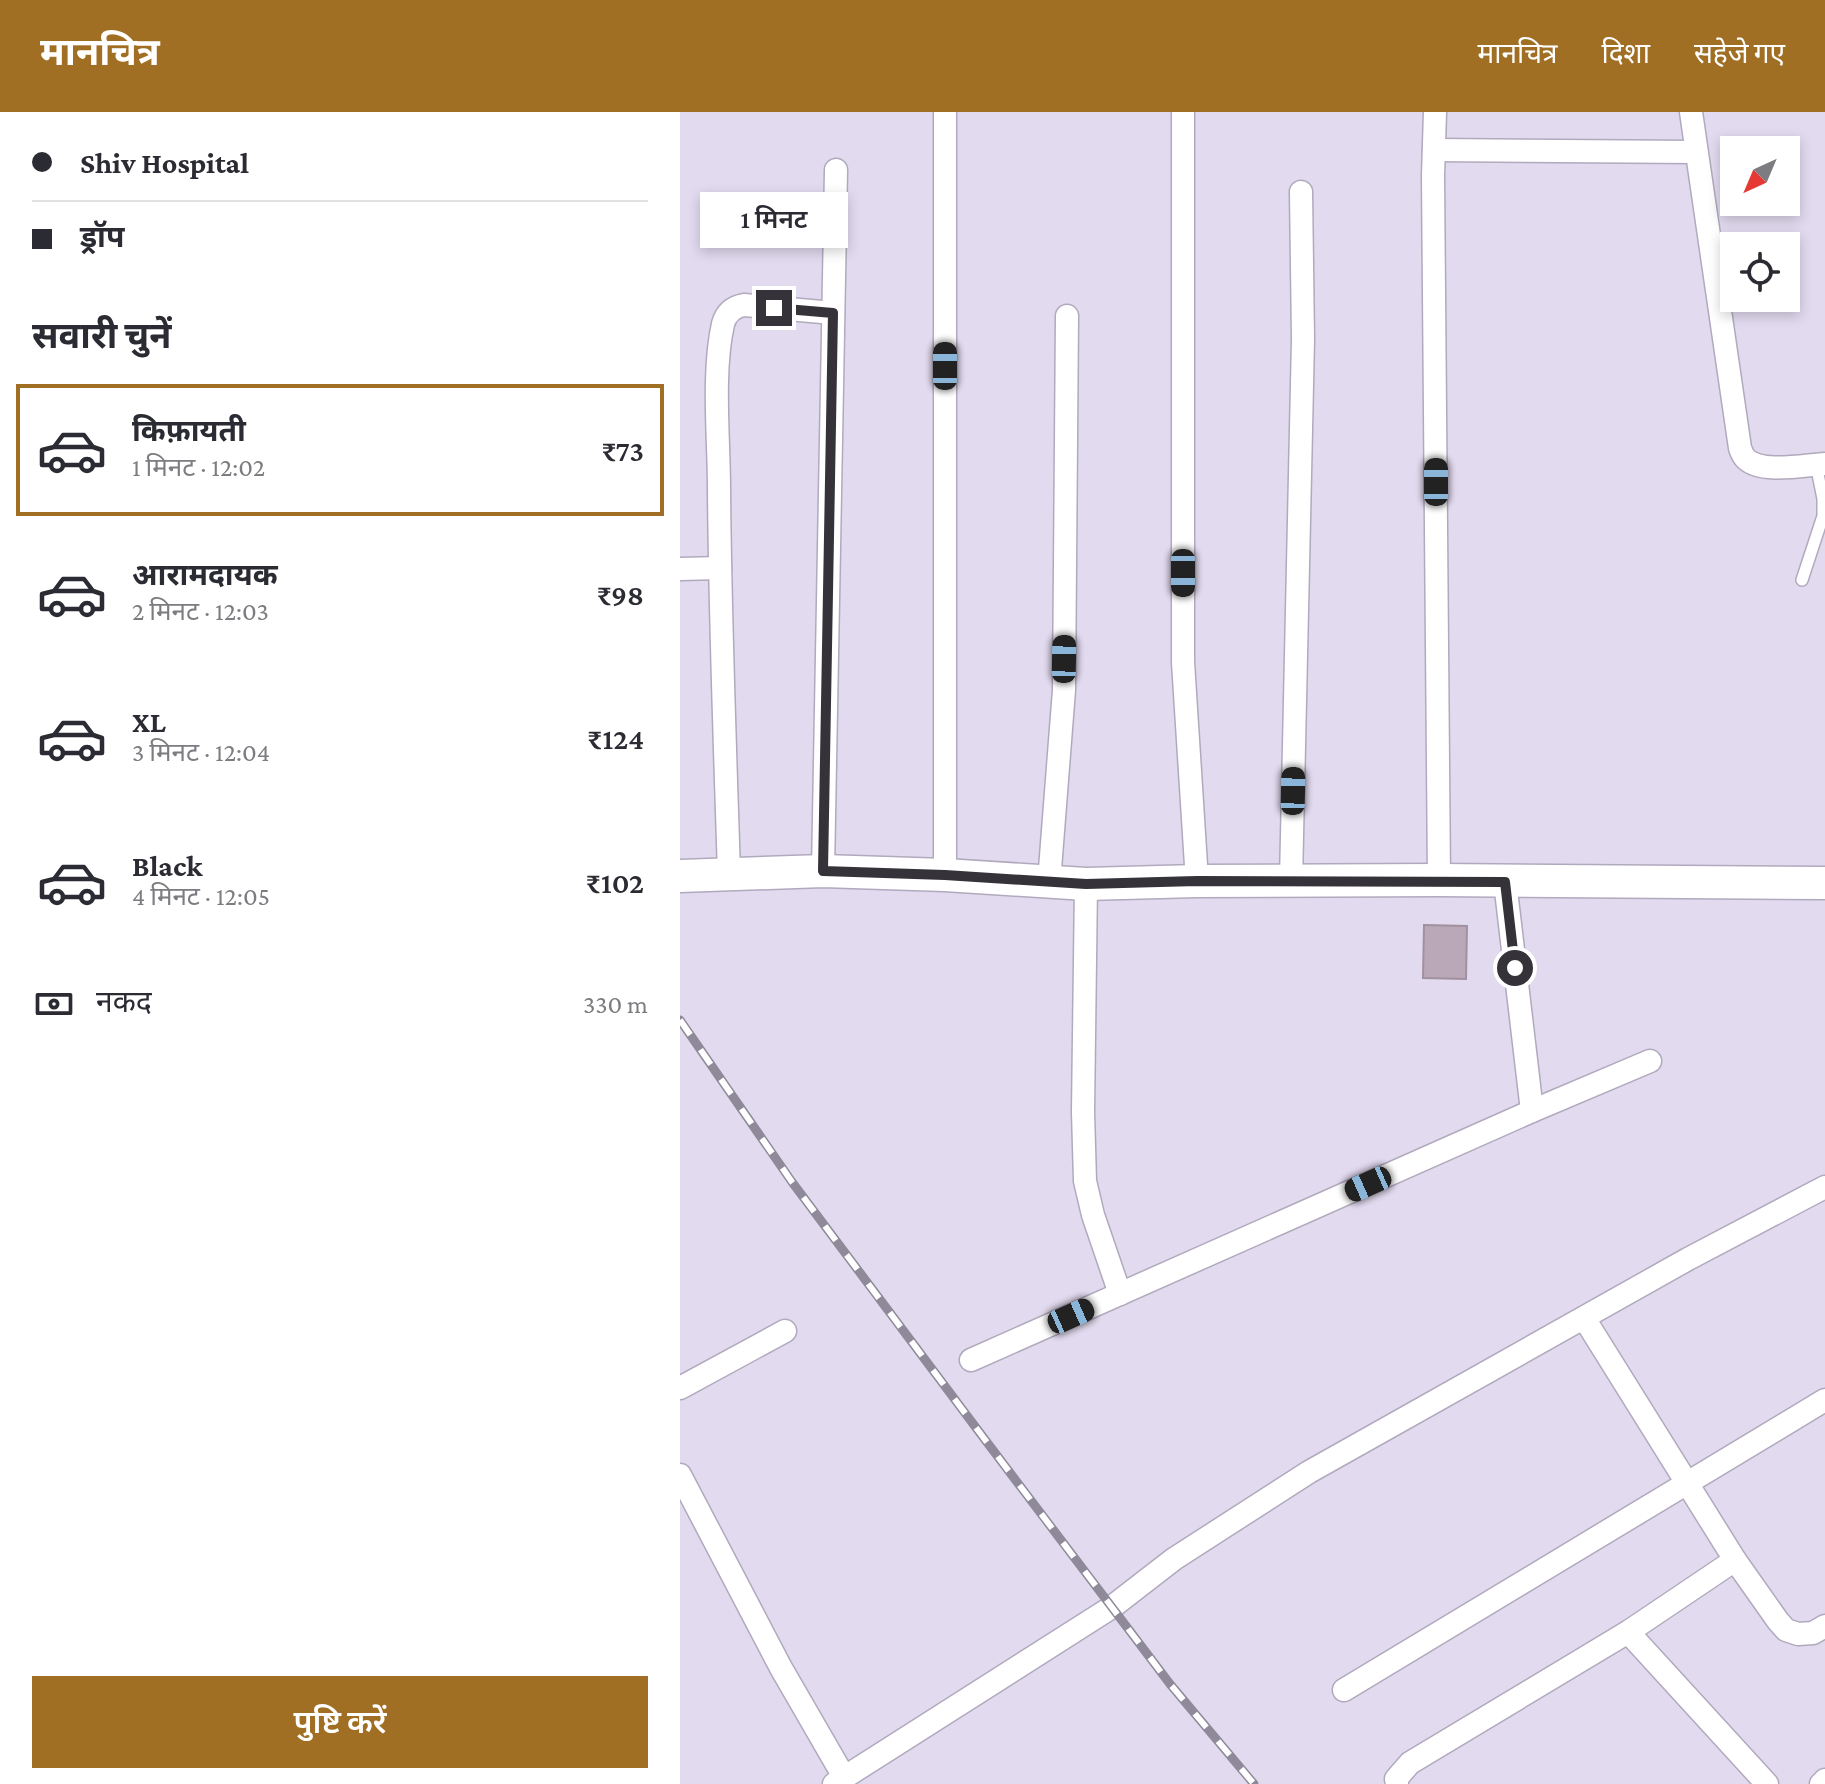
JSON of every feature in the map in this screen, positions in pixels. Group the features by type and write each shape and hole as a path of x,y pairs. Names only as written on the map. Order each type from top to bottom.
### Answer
{"main road":[{"path":"680,876 823,871 1086,884 1439,880 1825,883"}],"street":[{"path":"945,112 945,875"},
{"path":"1183,112 1183,662 1197,881"},
{"path":"1435,112 1439,880"},
{"path":"1691,112 1740,448 1745,458 1757,466 1772,468 1821,464"},
{"path":"1434,150 1695,152"},
{"path":"823,871 836,170"},
{"path":"1291,881 1302,355 1301,192"},
{"path":"729,874 718,365 724,321 735,307 744,305 833,313"},
{"path":"1049,882 1064,690 1067,316"},
{"path":"680,569 720,568"},
{"path":"1505,882 1532,1111"},
{"path":"1086,884 1085,1181 1093,1215 1120,1294"},
{"path":"971,1360 1650,1061"},
{"path":"680,1475 839,1781 1112,1607 1174,1559 1309,1472 1825,1187"},
{"path":"1584,1318 1735,1560 1786,1630 1798,1634 1813,1633 1825,1626"},
{"path":"680,1388 785,1331"},
{"path":"1344,1690 1825,1400"},
{"path":"1397,1784 1396,1779 1410,1763 1628,1632 1735,1560"},
{"path":"1628,1632 1767,1784"}],"lane":[{"path":"1802,580 1823,516 1821,464"}],"building":[{"path":"1424,925 1467,926 1466,979 1423,978"}],"railway":[{"path":"680,1020 792,1182 983,1437 1170,1684 1254,1784"}],"route":[{"path":"774,308 833,313 823,871 1086,884 1197,881 1505,882 1515,968"}]}
